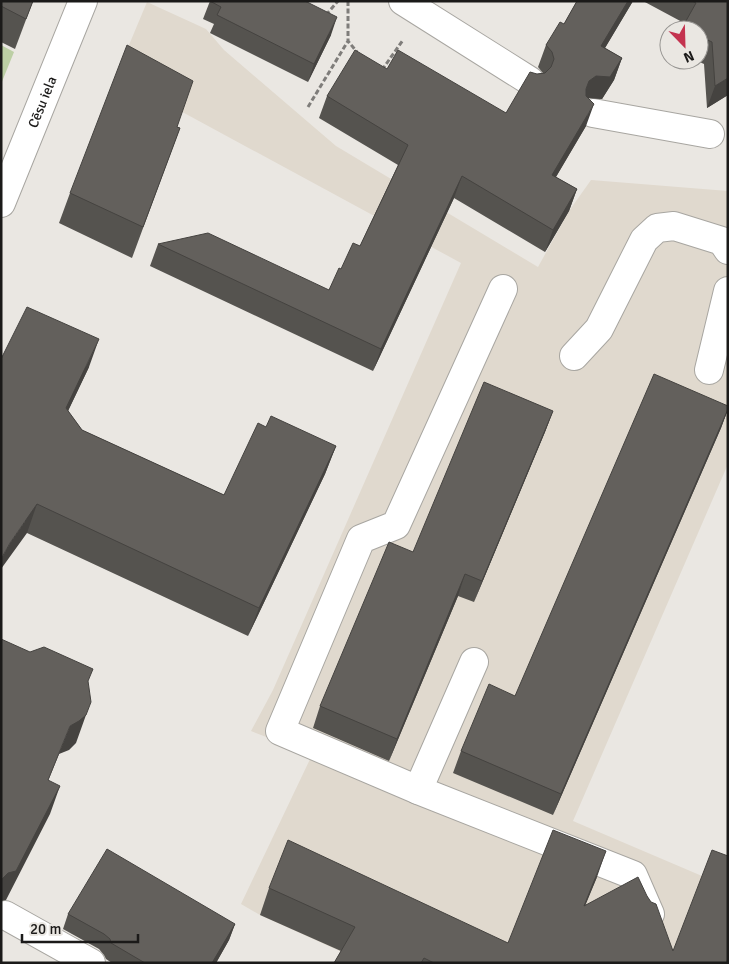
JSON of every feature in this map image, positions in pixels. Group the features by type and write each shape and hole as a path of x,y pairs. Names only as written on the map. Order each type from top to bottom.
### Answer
{"street":[{"name":"Cēsu iela","path":"1,203 83,1"},
{"path":"412,7 530,80"},
{"path":"594,113 710,134"},
{"path":"574,356 599,329 644,240 657,228 674,226 722,241 728,250"},
{"path":"503,289 396,524 361,540 280,731 418,790 633,876 651,916"},
{"path":"709,370 728,292"},
{"path":"418,790 474,662"},
{"path":"5,915 91,963"}],"path":[{"path":"322,21 338,1"},
{"path":"308,106 348,41 348,1"},
{"path":"377,76 412,7"},
{"path":"348,41 360,55"}],"shaded area":[{"path":"147,2 206,29 224,50 336,146 538,267 569,211 591,180 728,191 728,464 573,821 702,876 728,956 366,963 260,915 241,904 312,755 251,731 273,690 461,263 116,76"}],"green space":[{"path":"1,45 14,52 1,84"}],"building":[{"path":"1,1 33,1 26,19 1,6"},
{"path":"210,1 305,1 337,17 314,64 217,15 221,7"},
{"path":"577,1 628,1 601,46 622,58 610,77 596,76 589,81 586,96 594,104 552,175 577,189 553,230 462,176 381,349 158,244 208,233 329,290 353,243 360,246 408,145 327,96 355,50 387,69 398,50 506,113 530,72 537,74 545,73 551,67 554,59 552,52 546,45 560,22 564,24"},
{"path":"692,1 728,1 728,78 715,86 712,42 709,41 709,20 686,20 696,3"},
{"path":"127,45 193,81 177,127 180,128 143,227 70,193"},
{"path":"27,307 99,339 66,408 82,430 224,495 258,423 266,427 271,416 336,446 259,608 37,504 1,559 1,359"},
{"path":"654,374 728,406 728,409 561,794 461,751 489,684 515,696"},
{"path":"484,382 553,411 482,581 465,574 397,739 320,706 389,542 413,552"},
{"path":"1,639 30,652 44,647 93,669 88,681 91,702 86,715 70,726 48,780 60,786 16,871 8,873 1,881"},
{"path":"553,830 606,851 584,906 638,877 651,902 656,904 673,951 712,850 728,856 728,959 726,963 434,963 424,958 421,963 334,963 355,927 269,888 288,840 508,943"},
{"path":"107,849 235,924 212,963 145,963 111,943 110,939 104,934 68,914"}]}
